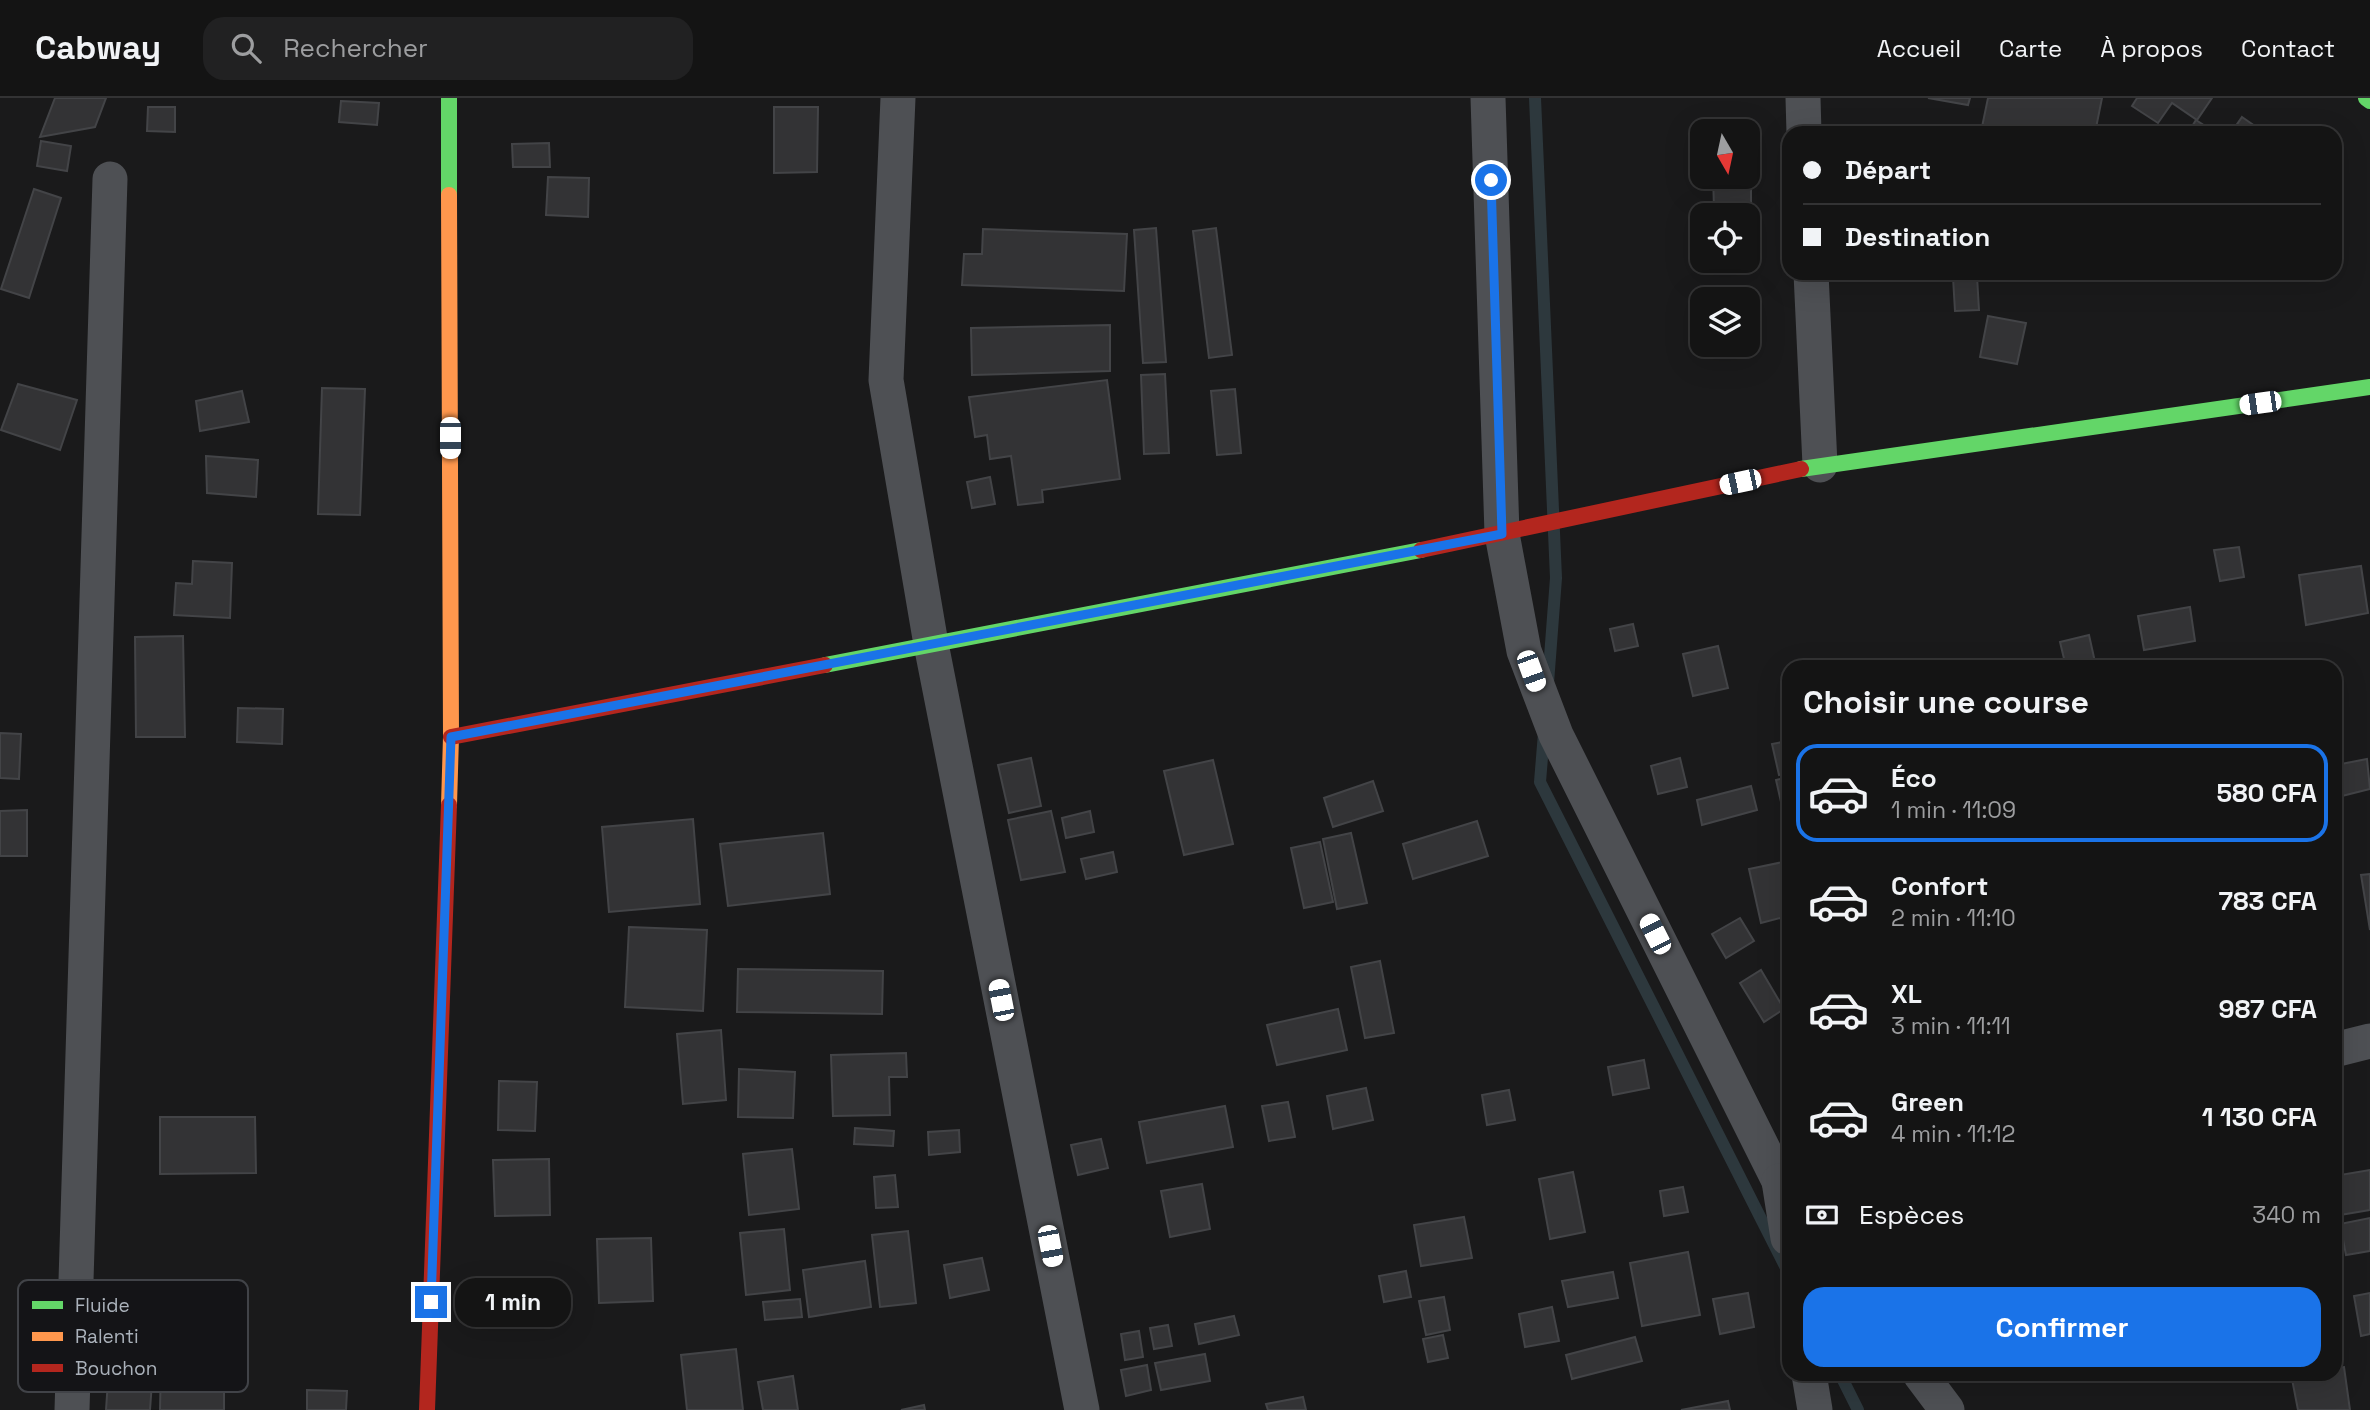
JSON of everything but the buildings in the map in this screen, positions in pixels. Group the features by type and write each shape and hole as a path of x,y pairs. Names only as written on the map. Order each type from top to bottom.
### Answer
{"street":[{"path":"427,1410 451,737 449,98"},
{"path":"898,98 886,380 931,644 1082,1410"},
{"path":"1488,98 1502,534 1524,651 1556,735 1782,1179"},
{"path":"1803,98 1804,126"},
{"path":"76,1280 110,179"},
{"path":"1811,280 1820,465"},
{"path":"451,737 1502,534 1820,465 2370,387"},
{"path":"2342,1048 2370,1041"},
{"path":"1810,1381 1815,1410"},
{"path":"1925,1381 1947,1410"},
{"path":"72,1410 73,1392"}],"waterway":[{"path":"1535,98 1556,578 1548,683"},
{"path":"1544,733 1540,782 1782,1260"},
{"path":"1844,1381 1858,1410"}],"traffic: fast":[{"path":"449,98 449,195"},
{"path":"2366,98 2370,101"},
{"path":"1801,469 2370,387"},
{"path":"825,665 1421,550"}],"traffic: slow":[{"path":"449,195 449,805"}],"traffic: jam":[{"path":"1421,550 1801,469"},
{"path":"451,737 825,665"},
{"path":"427,1410 449,805"}],"route":[{"path":"431,1302 451,737 1502,534 1491,180"}]}
